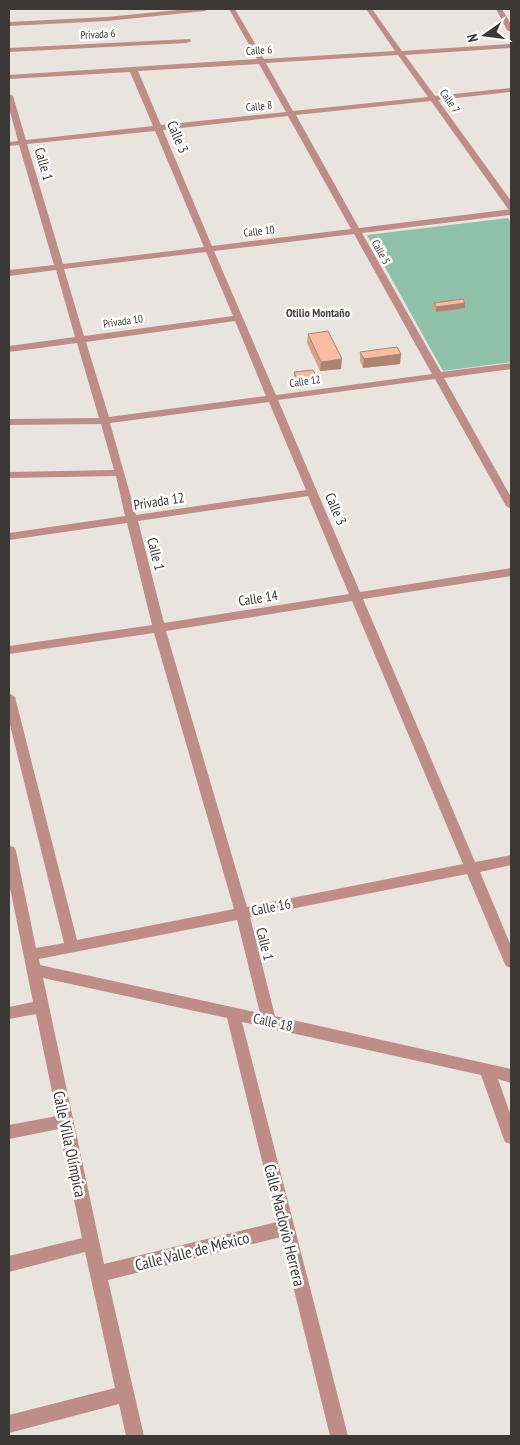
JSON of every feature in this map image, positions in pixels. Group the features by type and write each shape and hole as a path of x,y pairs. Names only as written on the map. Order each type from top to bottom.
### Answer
{"street":[{"path":"9,24 107,19 205,9"},
{"name":"Calle 5","path":"232,9 511,506"},
{"name":"Calle 7","path":"370,9 511,207"},
{"path":"498,9 511,30"},
{"name":"Privada 6","path":"9,50 188,41"},
{"name":"Calle 6","path":"9,77 511,46"},
{"name":"Calle 3","path":"132,69 240,318 511,962"},
{"name":"Calle 8","path":"9,144 511,90"},
{"name":"Calle 1","path":"9,96 103,421 120,473 159,628 242,913 270,1021"},
{"name":"Calle 10","path":"9,273 511,212"},
{"name":"Privada 10","path":"9,349 240,318"},
{"name":"Calle 12","path":"9,422 103,421 511,366"},
{"path":"9,475 120,473"},
{"name":"Privada 12","path":"9,537 132,521 313,492"},
{"name":"Calle 14","path":"9,650 511,572"},
{"path":"9,697 72,947"},
{"name":"Calle Villa Olímpica","path":"9,851 14,901 33,963 91,1243 135,1436"},
{"name":"Calle 16","path":"33,963 72,947 511,860"},
{"name":"Calle 18","path":"33,963 233,1014 511,1076"},
{"path":"9,1013 42,1007"},
{"name":"Calle Maclovio Herrera","path":"233,1014 285,1228 339,1436"},
{"path":"487,1071 511,1137"},
{"path":"9,1132 65,1121"},
{"name":"Calle Valle de México","path":"98,1274 285,1228"},
{"path":"9,1264 91,1243"},
{"path":"9,1424 125,1394"}],"green space":[{"path":"508,218 511,224 511,362 443,371 367,235"}],"building":[{"path":"463,299 465,303 436,307 434,303"},
{"path":"328,331 342,359 321,362 308,334"},
{"path":"397,347 401,354 364,359 360,352"},
{"path":"313,370 318,379 299,382 294,372"}],"district":[{"name":"Otilio Montaño","path":"318,313"}]}
